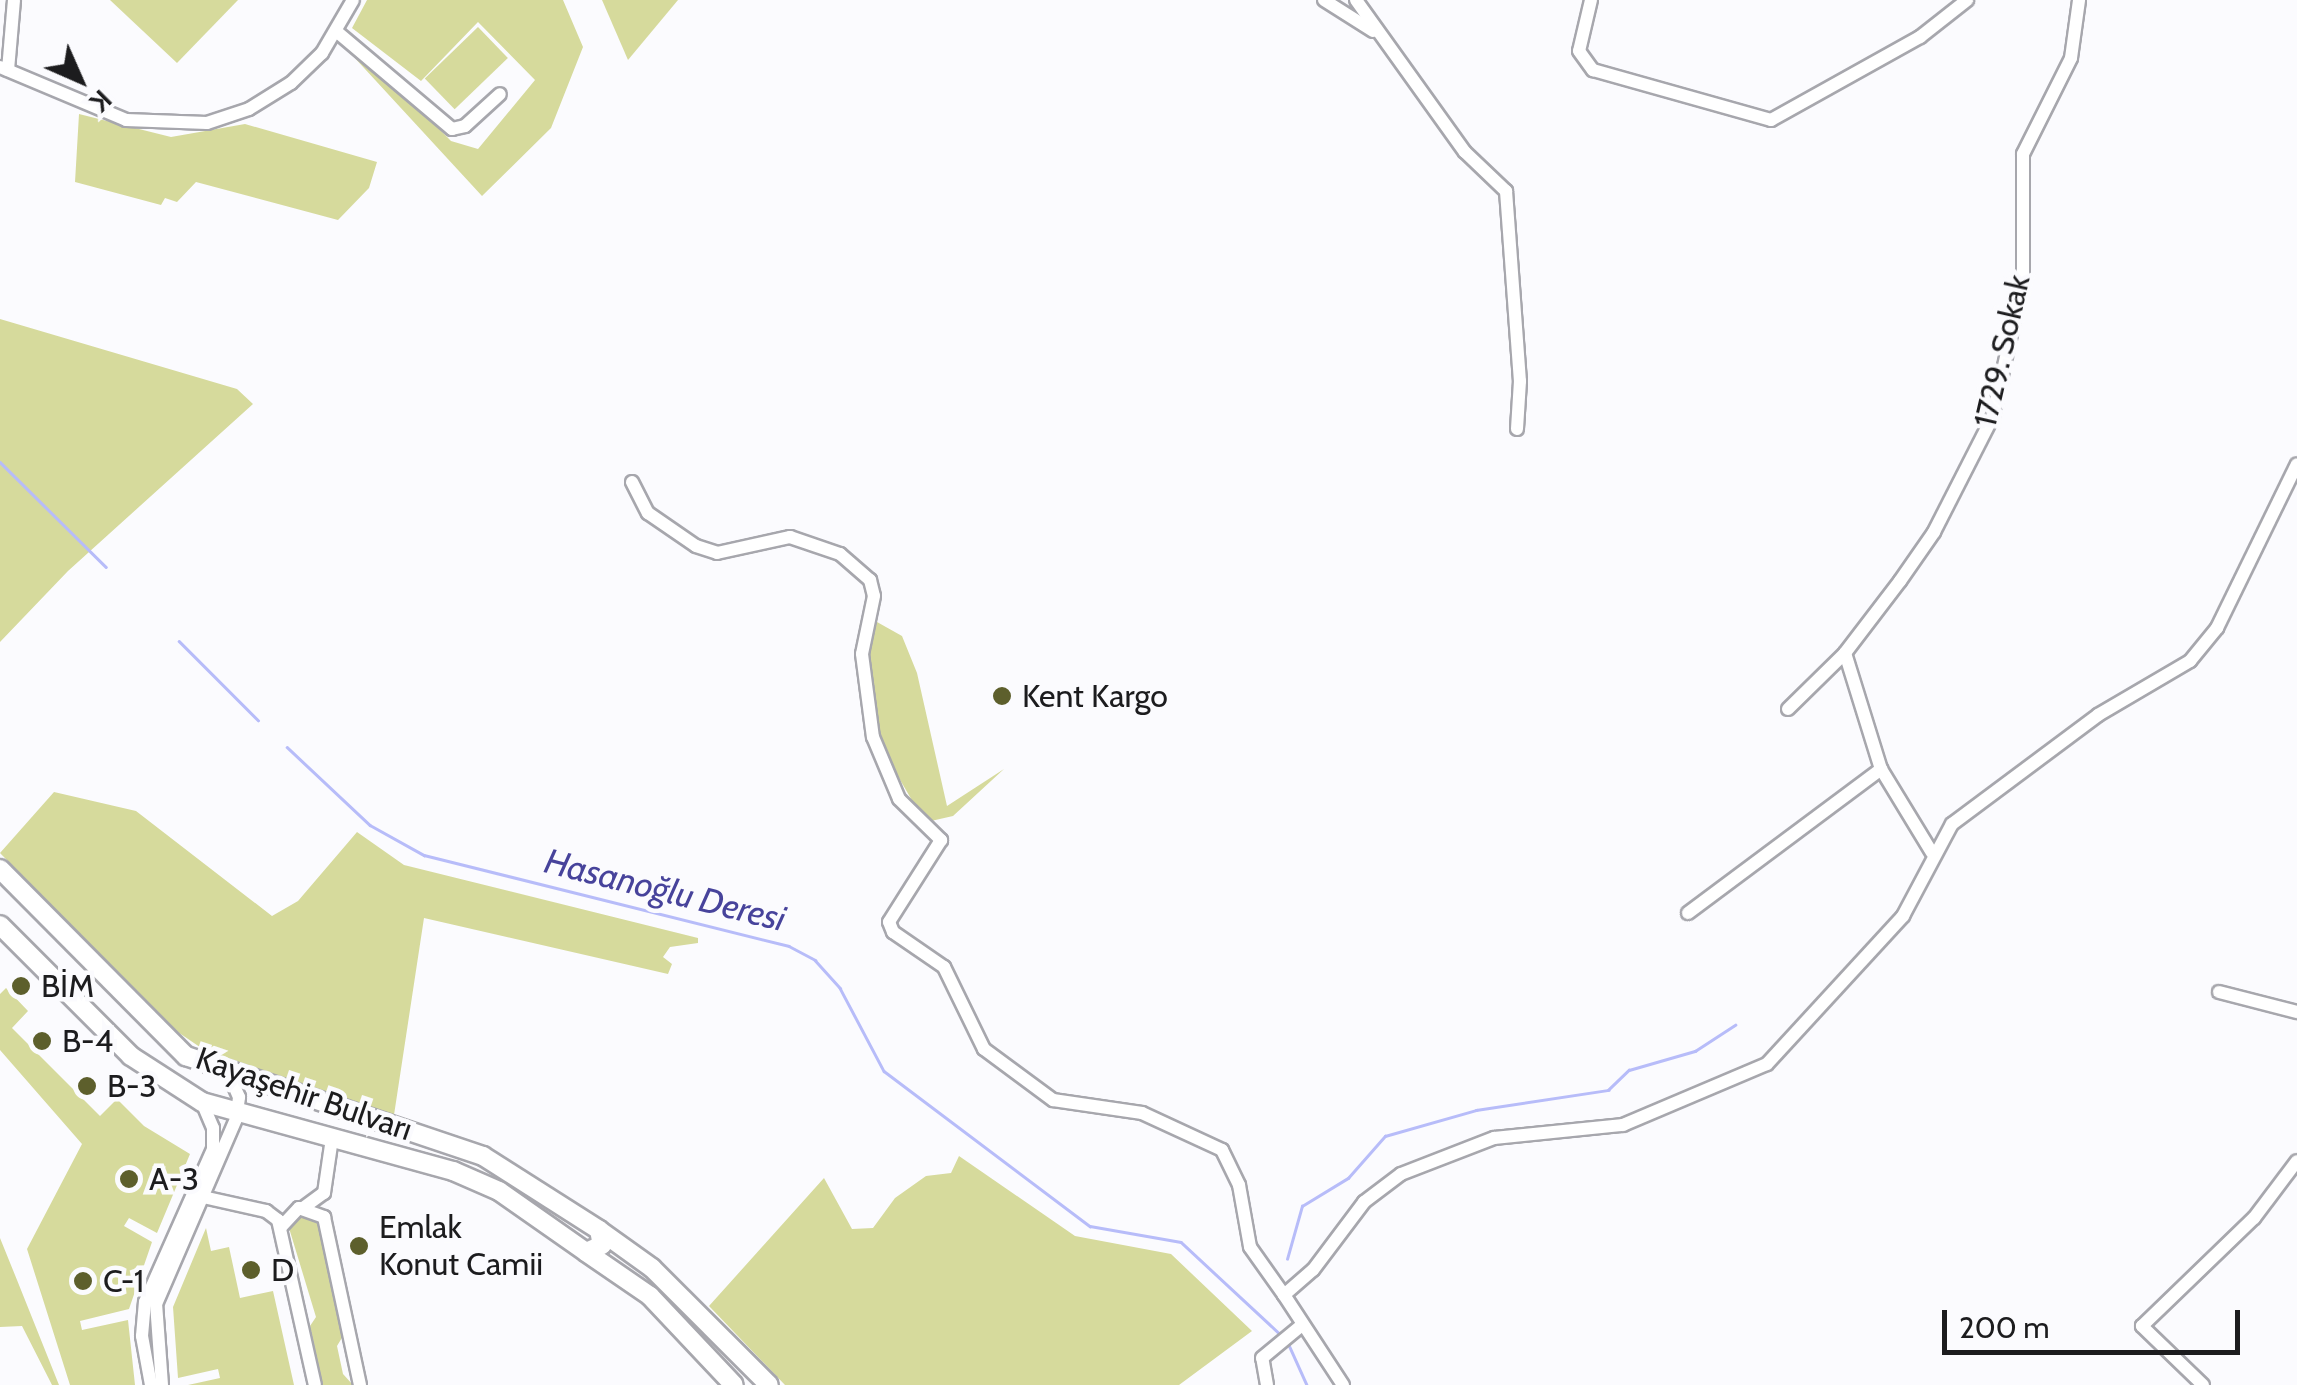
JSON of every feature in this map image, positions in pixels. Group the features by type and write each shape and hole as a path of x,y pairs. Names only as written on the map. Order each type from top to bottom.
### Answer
{"main road":[{"name":"Kayaşehir Bulvarı","path":"1,871 172,1045 229,1075 483,1156 652,1268 769,1385"},
{"name":"Kayaşehir Bulvarı","path":"0,925 142,1066 202,1102 499,1190 650,1296 734,1385"},
{"path":"97,1024 117,1027 126,1019 127,1007 114,986"},
{"path":"586,1252 602,1245 600,1230"}],"street":[{"path":"14,0 4,68 126,120 194,124 273,97 336,31 353,0"},
{"path":"1324,0 1375,32"},
{"path":"1356,0 1375,32 1465,152 1506,190 1520,382 1517,429"},
{"path":"1591,0 1579,51 1593,70 1770,120 1920,38 1967,0"},
{"name":"1729. Sokak","path":"1788,709 1844,653 1934,532 1993,416 2023,279 2024,154 2071,58 2079,0"},
{"path":"336,31 452,128 465,126 500,94"},
{"path":"1284,1294 1327,1254 1364,1202 1423,1163 1494,1138 1623,1125 1767,1064 1903,916 1932,853 1978,801 2098,715 2190,661 2218,628 2297,464"},
{"path":"632,482 648,513 696,546 717,552 790,537 816,543 860,567 874,596 862,654 873,738 899,799 941,840 888,922 892,932 944,966 984,1050 1053,1100 1142,1112 1222,1150 1239,1185 1250,1247 1284,1294 1296,1328 1343,1385"},
{"path":"1844,653 1881,768 1932,853"},
{"path":"1688,913 1881,768"},
{"path":"2220,992 2297,1012"},
{"path":"162,1385 156,1304 238,1110 229,1075"},
{"path":"151,1385 143,1347 145,1302 213,1149 213,1128 202,1102"},
{"path":"281,1227 324,1193 332,1138"},
{"path":"2203,1385 2142,1326 2254,1218 2297,1161"},
{"path":"203,1196 266,1211 281,1227 315,1385"},
{"path":"304,1208 324,1218 360,1385"},
{"path":"1267,1385 1260,1366 1271,1345 1296,1328"}],"green space":[{"path":"110,0 238,0 177,63"},
{"path":"367,0 563,0 583,47 551,128 482,196 341,43 389,77 451,141 478,149 535,80 478,22 421,81 352,28"},
{"path":"602,0 678,0 628,60"},
{"path":"478,27 508,58 455,109 425,78"},
{"path":"79,114 171,137 245,124 377,162 369,188 338,220 196,182 177,202 165,198 161,205 75,182"},
{"path":"0,319 237,389 253,404 68,571 0,642"},
{"path":"877,622 902,636 917,673 947,806 1004,769 953,816 931,821 920,814 882,749 867,660"},
{"path":"54,792 136,811 272,916 298,901 357,832 404,865 698,938 698,943 670,947 663,957 672,964 668,974 424,918 394,1115 213,1056 169,1026 0,853"},
{"path":"6,988 28,1011 12,1028 100,1116 117,1099 144,1126 190,1154 157,1233 129,1218 124,1226 152,1242 129,1309 80,1321 82,1330 128,1320 135,1385 70,1385 27,1249 82,1144 0,1050 0,994"},
{"path":"959,1156 1075,1236 1171,1254 1252,1331 1179,1385 785,1385 709,1306 824,1178 852,1229 873,1228 895,1198 926,1176 951,1173"},
{"path":"301,1215 318,1221 343,1336 337,1346 343,1374 353,1385 323,1385 310,1326 316,1317 289,1228"},
{"path":"206,1228 211,1251 229,1247 240,1298 273,1291 294,1385 188,1385 220,1378 218,1369 178,1378 173,1307"},
{"path":"0,1238 59,1385 52,1385 22,1326 0,1327"}],"waterway":[{"name":"Hasanoğlu Deresi","path":"0,462 106,567"},
{"name":"Hasanoğlu Deresi","path":"179,641 258,720"},
{"name":"Hasanoğlu Deresi","path":"287,747 370,825 424,855 789,946 815,960 840,988 884,1071 1090,1226 1181,1242 1281,1335"},
{"path":"1287,1259 1302,1206 1348,1178 1385,1136 1476,1110 1608,1090 1629,1070 1695,1051 1735,1025"},
{"name":"Hasanoğlu Deresi","path":"1289,1345 1307,1385"}],"place":[{"name":"Kent Kargo","path":"1002,696"},
{"name":"BİM","path":"21,986"},
{"name":"B-4","path":"42,1041"},
{"name":"B-3","path":"87,1086"},
{"name":"A-3","path":"129,1179"},
{"name":"Emlak Konut Camii","path":"359,1246"},
{"name":"D","path":"251,1270"},
{"name":"C-1","path":"83,1281"}]}
